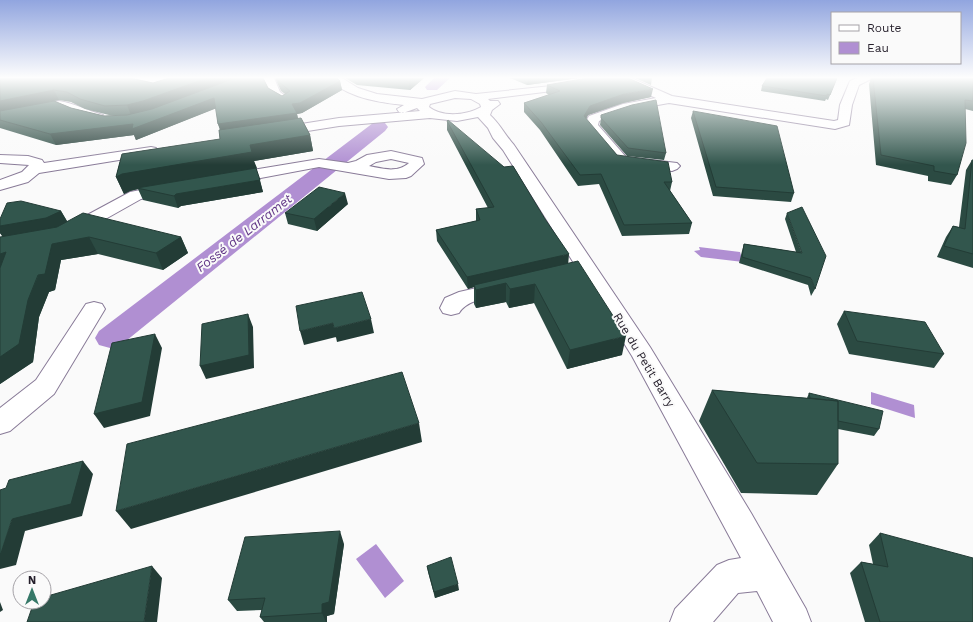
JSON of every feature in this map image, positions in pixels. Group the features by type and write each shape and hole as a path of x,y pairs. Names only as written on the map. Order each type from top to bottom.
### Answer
{"street":[{"path":"0,117 45,107"},
{"path":"69,107 80,113 109,121"},
{"path":"346,120 363,113 370,107"},
{"path":"265,133 346,120 408,107"},
{"path":"423,107 432,114"},
{"path":"346,120 432,114 462,117 479,113 480,107"},
{"name":"Rue du Petit Barry","path":"482,107 483,116 494,126 575,272 642,353 740,524 793,622"},
{"path":"627,107 594,119 591,125 622,161 672,166"},
{"path":"720,107 835,125 844,122 846,107"},
{"path":"0,185 29,175 36,169 164,149"},
{"path":"0,159 28,160 37,163 36,169"},
{"path":"212,182 319,163 345,168"},
{"path":"59,237 136,195 190,186"},
{"path":"451,308 453,303 467,297 519,285"},
{"path":"0,423 45,387 94,309"},
{"path":"688,622 729,578 766,572"}],"water":[{"path":"699,247 740,252 743,262 701,257 694,251 700,250"},
{"path":"871,392 914,405 915,418 871,404"},
{"path":"376,544 404,581 385,598 356,559"}],"building":[{"path":"21,107 69,107 104,116 127,115 157,107 190,107 132,129 133,124 50,134 0,120 0,111"},
{"path":"215,107 294,107 297,113 218,124"},
{"path":"528,107 589,107 584,116 617,155 668,162 672,182 664,182 692,223 624,225 601,174 580,175 541,122"},
{"path":"626,107 657,107 666,153 628,148 601,118 601,115"},
{"path":"876,107 965,107 966,143 957,175 934,171 934,166 881,155"},
{"path":"693,111 777,126 794,193 716,187"},
{"path":"301,118 310,135 250,145 252,152 122,174 116,177 122,154 220,139 219,130"},
{"path":"448,120 504,167 513,166 545,219 569,254 467,277 436,230 480,220 476,209 494,207 447,121"},
{"path":"972,160 973,254 944,246 953,226 965,229"},
{"path":"256,168 260,180 176,194 174,196 137,188"},
{"path":"319,187 345,193 314,219 285,213"},
{"path":"21,201 61,211 46,218 0,226 0,219 7,203"},
{"path":"802,207 826,256 815,289 811,278 742,257 744,244 802,253 787,213"},
{"path":"83,213 181,237 156,253 89,237 52,244 45,274 38,275 28,300 19,344 0,357 0,268 6,252 0,254 0,237 57,227"},
{"path":"578,261 626,336 570,350 535,284 510,289 506,283 476,290 474,285"},
{"path":"362,292 371,319 334,328 333,323 300,331 296,306"},
{"path":"844,311 925,322 944,354 857,341"},
{"path":"248,314 249,355 200,366 202,324"},
{"path":"155,334 142,402 94,414 112,343"},
{"path":"402,372 419,423 116,511 127,444"},
{"path":"712,390 838,401 838,464 757,463"},
{"path":"809,393 883,411 879,429 838,421 838,401 810,398"},
{"path":"83,461 71,504 12,519 0,554 0,490 6,488 9,480"},
{"path":"340,531 329,602 322,604 322,613 260,617 265,598 228,600 245,537"},
{"path":"880,533 973,558 973,622 880,622 861,562 888,567"},
{"path":"451,557 458,584 434,592 427,566"},
{"path":"152,566 144,622 27,622 31,610 52,610 52,595"}],"waterway":[{"name":"Fossé de Larramet","path":"110,338 379,127"}]}
